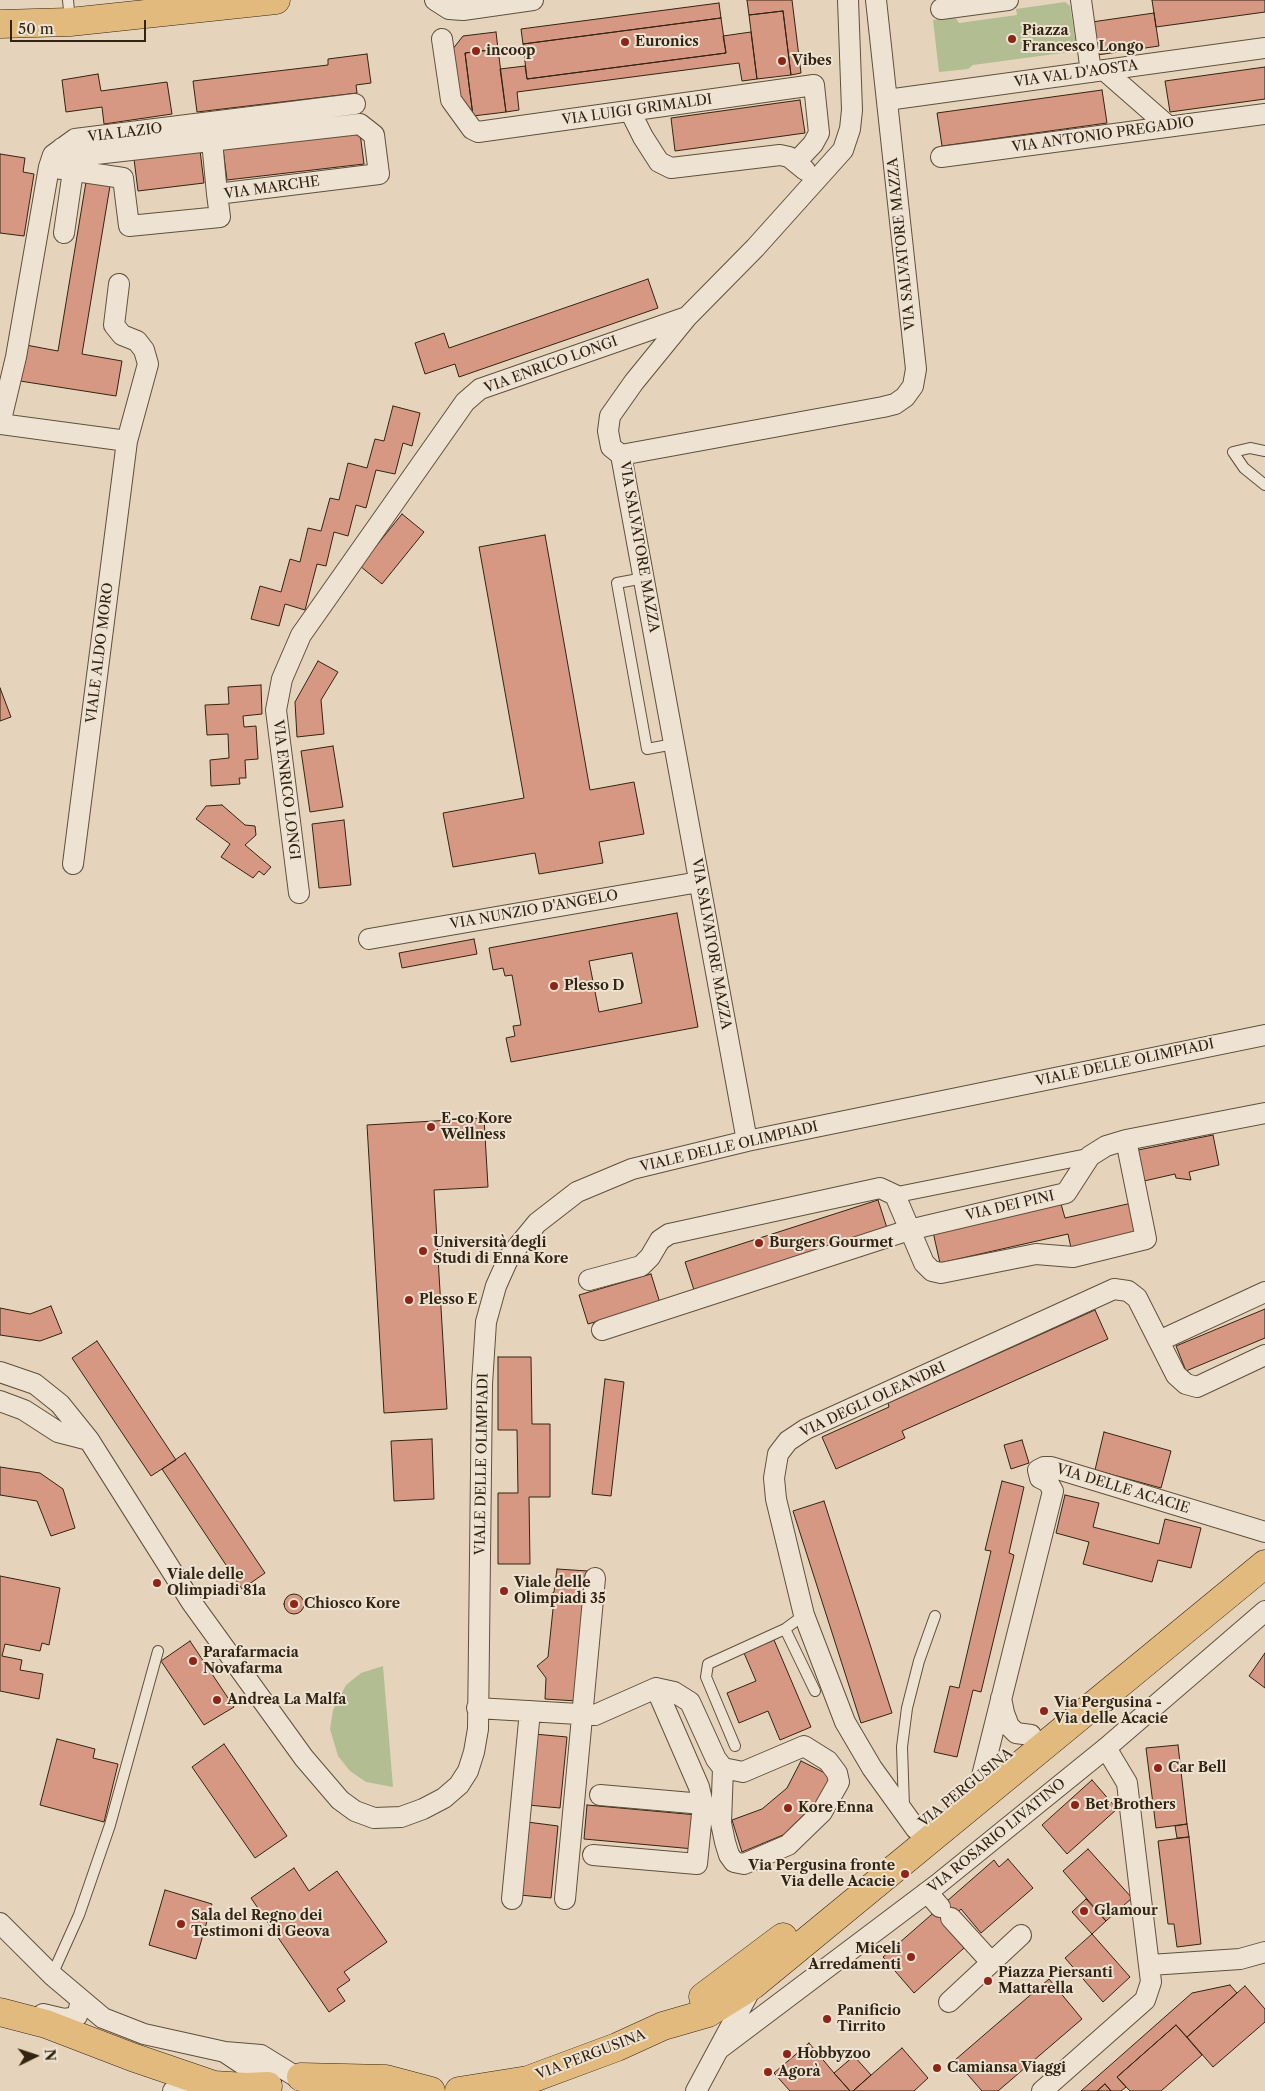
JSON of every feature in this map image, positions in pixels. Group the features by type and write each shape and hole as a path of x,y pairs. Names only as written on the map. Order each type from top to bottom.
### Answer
{"main road":[{"path":"0,24 69,11 276,0"},
{"name":"VIA PERGUSINA","path":"663,2026 773,1945 911,1821 982,1776 1265,1545"},
{"name":"VIA PERGUSINA","path":"459,2091 528,2080 617,2047 663,2026 708,2013 753,1985 1265,1564"},
{"path":"0,2012 46,2024 132,2057 172,2080 207,2089"},
{"path":"172,2080 246,2087 386,2079 431,2091"}],"street":[{"path":"435,0 448,9 463,10 533,0"},
{"name":"VIA ENRICO LONGI","path":"299,893 276,710 282,679 301,635 465,402 480,389 687,317 756,248 816,182 843,150 850,129 852,82 848,0"},
{"name":"VIA SALVATORE MAZZA","path":"747,1141 621,455 883,408 895,404 905,397 913,386 916,369 876,0"},
{"path":"941,9 1008,0"},
{"path":"1081,0 1097,71 1168,126"},
{"name":"VIA LUIGI GRIMALDI","path":"442,38 451,100 472,129 478,132 814,85 819,133 813,144 796,162"},
{"name":"VIA VAL D'AOSTA","path":"887,100 1265,48"},
{"name":"VIA LAZIO","path":"62,148 75,139 355,104"},
{"path":"630,111 643,137 660,162 670,168 780,155 789,157 796,162 816,182"},
{"name":"VIA ANTONIO PREGADIO","path":"942,157 1265,114"},
{"name":"VIA MARCHE","path":"73,171 123,178 129,226 220,217 217,194 379,174 374,134 360,124 212,141"},
{"path":"120,284 114,324 122,335 137,341 144,350 148,364 127,441 0,424 16,357 49,168 53,155 62,148 87,155 212,141 217,194"},
{"path":"49,168 73,171 64,233"},
{"path":"621,455 611,448 608,430 610,416 634,382 687,317"},
{"name":"VIALE ALDO MORO","path":"73,864 127,441"},
{"name":"VIA NUNZIO D'ANGELO","path":"369,939 700,882"},
{"name":"VIALE DELLE OLIMPIADI","path":"0,1372 35,1384 60,1404 90,1440 192,1603 304,1758 340,1800 355,1811 374,1818 401,1816 423,1809 444,1798 459,1785 468,1771 474,1752 478,1729 482,1384 486,1322 502,1272 521,1240 531,1229 558,1205 577,1192 632,1169 747,1141 1265,1034"},
{"name":"VIA DEI PINI","path":"602,1330 909,1230 1066,1193 1090,1156 1106,1146 1126,1140 1265,1113"},
{"path":"895,1194 924,1263 932,1271 941,1273 1036,1254 1073,1257 1146,1239 1126,1140"},
{"path":"589,1280 641,1266 650,1257 660,1240 669,1234 880,1188 895,1194 1090,1156"},
{"name":"VIA DEGLI OLEANDRI","path":"911,1821 872,1768 845,1722 804,1615 776,1500 774,1478 778,1454 788,1441 806,1429 1114,1289 1128,1291 1137,1298 1176,1375 1186,1384 1197,1387 1265,1355"},
{"path":"1159,1341 1265,1292"},
{"path":"0,1401 24,1410 58,1432 90,1440"},
{"name":"VIA DELLE ACACIE","path":"1001,1696 1053,1491 1048,1482 1040,1478 1038,1470 1044,1467 1051,1467 1265,1532"},
{"path":"565,1899 595,1578"},
{"name":"VIA ROSARIO LIVATINO","path":"719,2049 939,1906 1106,1748 1265,1612"},
{"path":"477,1708 595,1715 656,1688 674,1692 690,1702 716,1759 723,1768 721,1823 729,1855 734,1862 744,1864 788,1845 822,1812 839,1782 837,1774 828,1761 804,1746 742,1772 723,1768"},
{"path":"592,1855 697,1864 703,1804 699,1787 656,1688"},
{"path":"1001,1696 1009,1726 1016,1733 1032,1735"},
{"path":"982,1776 1001,1696"},
{"path":"512,1899 530,1712"},
{"path":"1042,2091 1145,2000 1151,1982 1127,1783 1106,1748"},
{"path":"600,1795 703,1804"},
{"path":"939,1906 991,1962"},
{"path":"0,1922 52,1975 81,2002 102,2018 144,2034 225,2052 261,2055 287,2084"},
{"path":"949,2002 1021,1935"},
{"path":"1150,1965 1240,1959 1265,1952"},
{"name":"VIA ROSARIO LIVATINO","path":"696,2091 753,1985"},
{"path":"0,2005 64,2019 77,2016 81,2002"}],"lane":[{"path":"1265,451 1250,448 1233,452 1244,468 1265,485"},
{"path":"644,578 617,583 647,749 674,744"},
{"path":"735,1746 706,1677 708,1664 785,1628 804,1615"},
{"path":"911,1821 902,1747 907,1708 919,1661 935,1616"},
{"path":"785,1628 815,1691"},
{"path":"52,1975 80,1915 110,1824 158,1651"}],"green space":[{"path":"1065,2 1070,6 1077,51 973,65 968,69 939,72 933,20 955,17 959,23 1017,15 1016,9"},
{"path":"383,1666 393,1787 366,1782 350,1771 338,1756 330,1729 333,1710 346,1685 361,1673"}],"building":[{"path":"747,0 792,0 801,73 791,75 783,11 749,15"},
{"path":"1152,0 1265,0 1265,12 1156,27"},
{"path":"719,3 721,18 523,44 521,29"},
{"path":"783,11 791,75 757,79 749,15"},
{"path":"1154,13 1159,46 1097,55 1092,22"},
{"path":"721,18 726,53 527,79 523,44"},
{"path":"496,32 498,49 465,53 473,116 459,97 452,50 463,36"},
{"path":"751,32 757,79 742,81 739,63 517,92 519,110 506,112 500,69 525,66 527,79 726,53 723,36"},
{"path":"498,49 506,112 473,116 465,53"},
{"path":"367,54 371,83 356,85 357,93 197,112 193,81 328,65 328,59"},
{"path":"1265,67 1265,99 1170,112 1165,81"},
{"path":"98,74 101,91 167,82 172,114 104,124 102,107 66,112 62,80"},
{"path":"1102,90 1107,123 942,146 937,113"},
{"path":"800,100 805,133 675,151 671,118"},
{"path":"360,133 364,164 227,180 223,149"},
{"path":"200,150 204,183 138,191 134,159"},
{"path":"0,154 25,158 23,172 34,174 24,236 0,233"},
{"path":"86,182 110,186 82,354 122,361 116,396 20,381 26,345 58,351"},
{"path":"648,279 658,308 459,377 455,364 425,374 415,343 444,333 449,348"},
{"path":"393,406 420,413 412,446 403,443 395,474 376,470 366,508 356,505 348,536 334,532 326,566 317,564 305,610 285,604 279,626 251,619 260,586 281,592 290,559 300,562 308,528 321,531 330,498 339,500 348,463 367,468 375,439 384,441"},
{"path":"402,514 424,532 382,584 360,566"},
{"path":"545,535 590,790 634,782 644,834 599,842 603,863 539,874 535,853 453,867 443,813 524,798 479,547"},
{"path":"318,661 338,672 321,700 324,734 297,737 295,702"},
{"path":"261,685 262,714 243,716 244,727 256,726 258,759 245,760 246,778 239,778 240,784 211,786 210,760 229,758 228,734 207,735 205,705 229,704 228,687"},
{"path":"0,688 11,717 0,721"},
{"path":"333,746 343,807 310,812 301,751"},
{"path":"222,805 245,825 255,826 256,835 245,845 271,867 264,875 259,871 253,878 221,857 230,844 196,819 206,806"},
{"path":"344,820 351,885 319,888 312,824"},
{"name":"Plesso D","path":"677,913 698,1027 511,1062 506,1038 515,1036 513,1026 521,1025 512,975 505,976 503,968 493,970 489,948","holes":["632,953 642,1003 599,1012 589,961"]},
{"path":"474,939 477,954 402,968 399,953"},
{"name":"Plesso E","path":"484,1118 488,1187 434,1190 447,1409 384,1413 367,1125"},
{"path":"1213,1135 1219,1165 1189,1172 1191,1180 1176,1178 1175,1174 1144,1181 1138,1150"},
{"path":"878,1200 887,1228 694,1290 685,1262"},
{"path":"1132,1203 1139,1234 1071,1248 1068,1234 940,1263 933,1232 1061,1204 1065,1218"},
{"path":"651,1274 660,1303 588,1324 579,1295"},
{"path":"51,1306 62,1333 40,1341 0,1335 0,1308 30,1314"},
{"path":"1265,1309 1265,1338 1186,1371 1176,1346"},
{"path":"1095,1310 1108,1339 902,1431 905,1438 836,1469 822,1437 889,1407 888,1403"},
{"path":"97,1341 176,1460 151,1476 72,1358"},
{"path":"498,1357 531,1357 532,1424 550,1424 550,1497 529,1497 530,1564 498,1564 498,1493 518,1493 517,1430 498,1430"},
{"path":"605,1379 624,1382 611,1496 592,1494"},
{"path":"1104,1432 1171,1451 1161,1488 1095,1470"},
{"path":"432,1439 434,1499 394,1501 391,1441"},
{"path":"1022,1440 1029,1463 1011,1469 1004,1445"},
{"path":"185,1453 265,1573 242,1589 162,1469"},
{"path":"0,1467 40,1473 63,1489 75,1528 51,1536 37,1501 0,1495"},
{"path":"1002,1481 1024,1487 1009,1553 1014,1555 981,1692 973,1690 957,1757 934,1752 950,1686 959,1688 991,1551 985,1550"},
{"path":"1065,1495 1099,1503 1093,1527 1159,1544 1165,1519 1201,1528 1191,1568 1158,1560 1152,1582 1083,1564 1089,1542 1056,1533"},
{"path":"824,1501 892,1713 861,1723 793,1511"},
{"path":"557,1569 588,1571 577,1701 545,1699 546,1678 537,1666 548,1657 553,1609 545,1599 554,1592"},
{"path":"0,1576 60,1588 49,1645 42,1643 40,1651 5,1644 2,1656 22,1660 20,1670 43,1674 39,1699 0,1691"},
{"name":"Chiosco Kore","path":"294,1594 301,1597 304,1604 301,1611 294,1614 287,1611 284,1604 287,1597"},
{"path":"774,1640 811,1727 780,1740 768,1711 739,1723 727,1693 756,1681 744,1653"},
{"path":"190,1641 234,1707 204,1725 161,1661"},
{"path":"1265,1653 1265,1688 1249,1676"},
{"path":"534,1734 567,1737 560,1808 528,1805"},
{"path":"57,1739 95,1749 93,1758 118,1764 104,1822 40,1805"},
{"path":"224,1744 287,1836 255,1858 192,1767"},
{"path":"1178,1745 1187,1824 1156,1828 1146,1748"},
{"path":"801,1761 831,1776 816,1803 783,1835 742,1852 732,1820 762,1809 787,1788"},
{"path":"1092,1780 1117,1809 1067,1854 1042,1825"},
{"path":"587,1805 697,1815 694,1849 584,1839"},
{"path":"527,1822 558,1826 551,1898 520,1895"},
{"path":"1187,1824 1189,1837 1177,1838 1175,1826"},
{"path":"1189,1837 1201,1944 1177,1947 1174,1924 1168,1924 1158,1841"},
{"path":"1088,1849 1132,1898 1106,1921 1063,1871"},
{"path":"1008,1859 1033,1888 981,1933 961,1909 944,1925 964,1948 914,1993 883,1957 994,1860 999,1867"},
{"path":"294,1868 309,1891 337,1871 387,1942 344,1972 350,1980 337,1989 345,2001 329,2012 251,1898"},
{"name":"Sala del Regno dei Testimoni di Geova","path":"165,1890 212,1904 196,1959 149,1945"},
{"path":"1086,1899 1106,1921 1092,1934 1072,1912"},
{"path":"1092,1934 1130,1977 1103,2002 1065,1958"},
{"path":"1049,1979 1082,2019 998,2091 982,2091 955,2060"},
{"path":"1230,1985 1237,1993 1187,2037 1176,2025 1117,2077 1126,2087 1121,2091 1111,2091 1105,2084 1097,2091 1081,2091 1192,1993"},
{"path":"1245,1986 1265,2009 1265,2022 1213,2067 1187,2037"},
{"path":"1176,2025 1202,2055 1161,2091 1130,2091 1117,2077"},
{"path":"809,2043 850,2091 790,2091 774,2073"},
{"path":"902,2048 928,2078 914,2091 853,2091"},
{"path":"854,2056 871,2075 853,2091 850,2091 834,2073"},
{"path":"1105,2084 1111,2091 1097,2091"}],"place":[{"name":"Piazza Francesco Longo","path":"1012,39"},
{"name":"Euronics","path":"625,42"},
{"name":"incoop","path":"476,51"},
{"name":"Vibes","path":"782,61"},
{"name":"Plesso D","path":"554,986"},
{"name":"E-co Kore Wellness","path":"431,1127"},
{"name":"Burgers Gourmet","path":"759,1243"},
{"name":"Università degli Studi di Enna Kore","path":"423,1251"},
{"name":"Plesso E","path":"409,1300"},
{"name":"Viale delle Olimpiadi 81a","path":"157,1583"},
{"name":"Viale delle Olimpiadi 35","path":"504,1591"},
{"name":"Chiosco Kore","path":"294,1604"},
{"name":"Parafarmacia Novafarma","path":"193,1661"},
{"name":"Andrea La Malfa","path":"217,1700"},
{"name":"Via Pergusina - Via delle Acacie","path":"1044,1711"},
{"name":"Car Bell","path":"1158,1768"},
{"name":"Bet Brothers","path":"1075,1805"},
{"name":"Kore Enna","path":"788,1808"},
{"name":"Via Pergusina fronte Via delle Acacie","path":"905,1874"},
{"name":"Glamour","path":"1084,1911"},
{"name":"Sala del Regno dei Testimoni di Geova","path":"181,1924"},
{"name":"Miceli Arredamenti","path":"911,1957"},
{"name":"Piazza Piersanti Mattarella","path":"988,1981"},
{"name":"Panificio Tirrito","path":"827,2019"},
{"name":"Hobbyzoo","path":"787,2054"},
{"name":"Camiansa Viaggi","path":"937,2068"},
{"name":"Agorà","path":"768,2072"}]}
